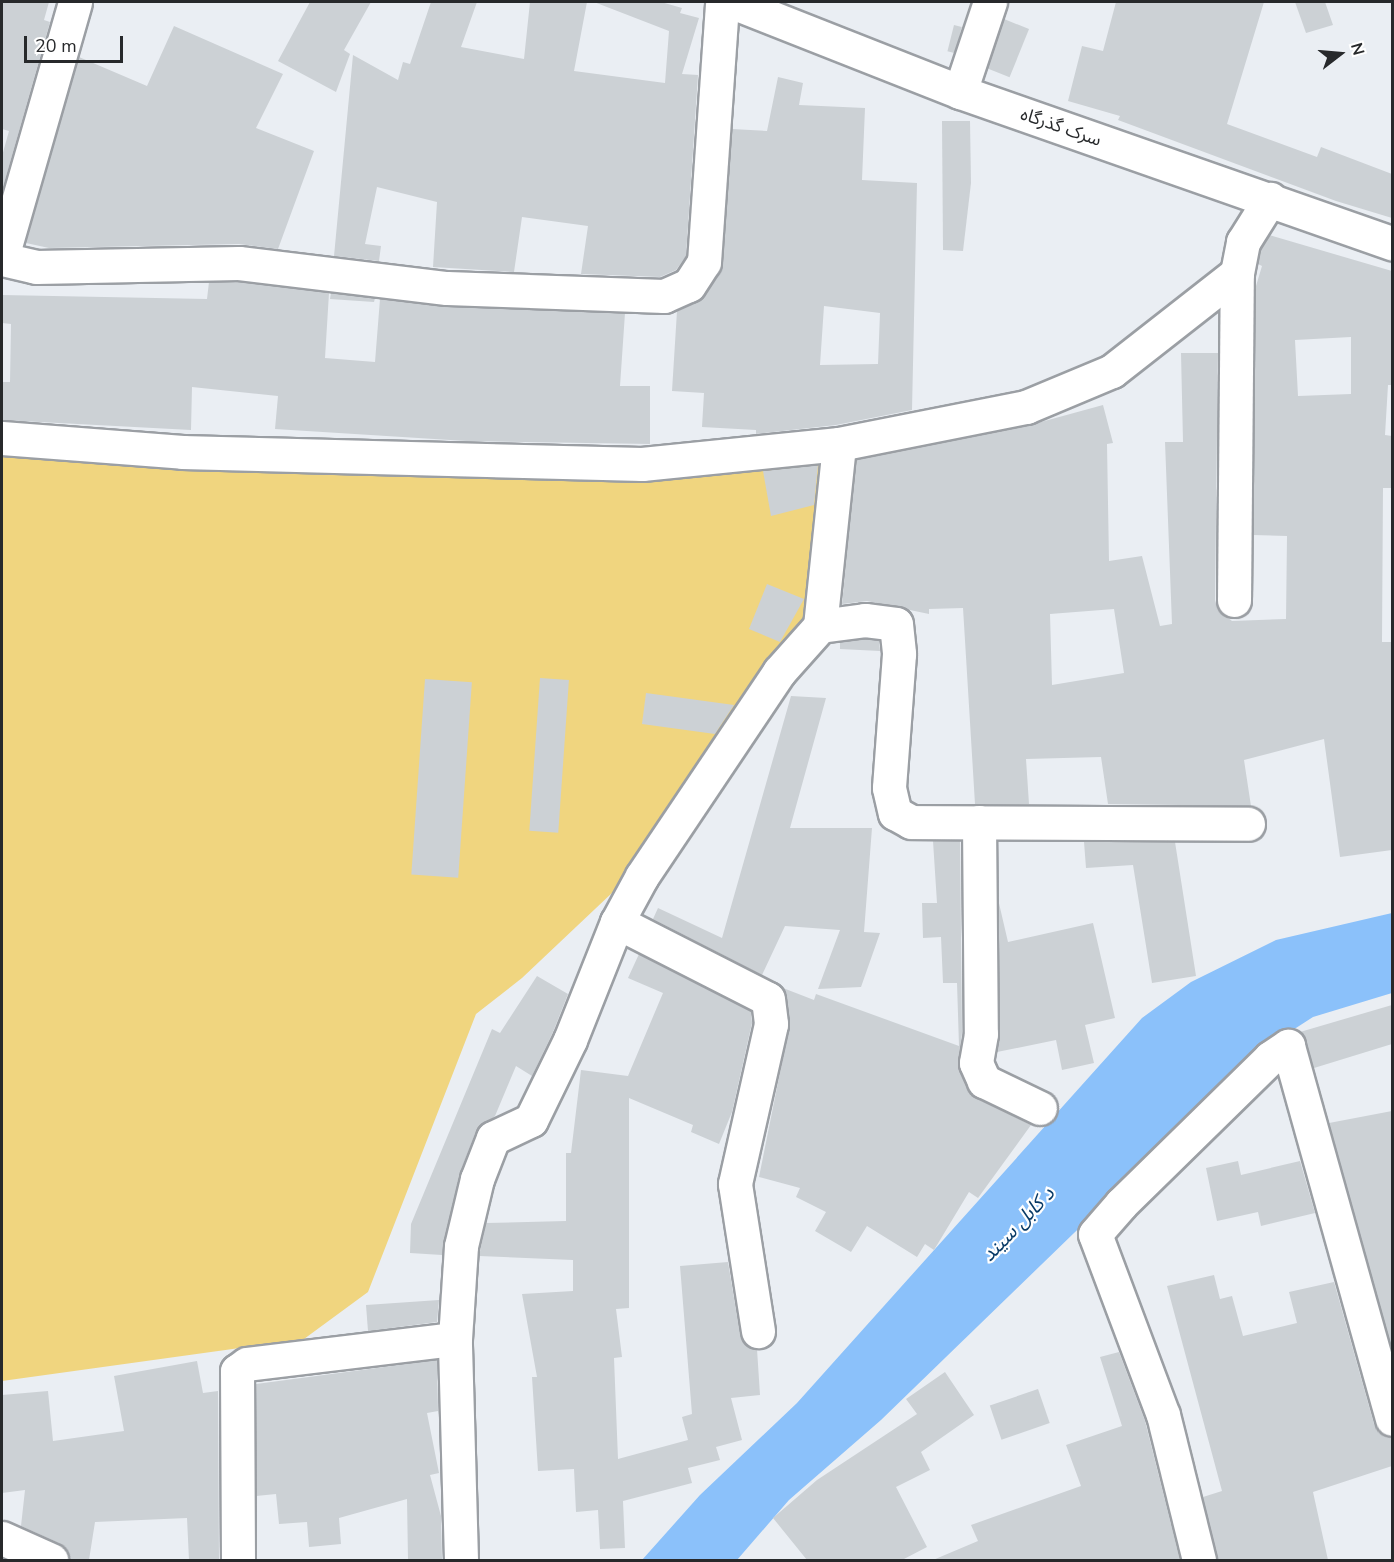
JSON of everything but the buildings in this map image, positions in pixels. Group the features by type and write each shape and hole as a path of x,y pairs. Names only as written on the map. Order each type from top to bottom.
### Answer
{"street":[{"path":"75,2 2,258 36,267 239,262 447,288 664,296 689,285 704,262 722,2"},
{"name":"سرک گذرگاه","path":"732,2 960,92 1392,243"},
{"path":"960,92 990,2"},
{"path":"1234,600 1237,273 1243,242 1270,199"},
{"path":"2,438 182,452 642,464 839,444 1026,407 1112,371 1237,273"},
{"path":"461,1560 455,1339 461,1246 477,1179 493,1138 531,1120 570,1040 617,922 642,876 778,672 820,626 839,444"},
{"path":"820,626 865,620 896,624 899,654 889,788 895,813 911,822 1248,824"},
{"path":"979,822 981,1034 976,1063 984,1081 1040,1108"},
{"path":"617,922 768,999 771,1024 735,1184 758,1331"},
{"path":"1199,1560 1163,1415 1095,1234 1121,1203 1270,1058 1288,1046 1392,1419"},
{"path":"238,1560 237,1371 248,1364 455,1339"},
{"path":"2,1538 51,1560"}],"shaded area":[{"path":"2,447 830,452 807,617 613,892 522,978 476,1014 368,1292 304,1339 2,1381"}],"water":[{"name":"د کابل سيند","path":"1392,913 1392,993 1313,1017 1265,1048 881,1420 789,1500 737,1560 642,1560 700,1495 797,1403 1142,1018 1191,982 1276,940"}]}
